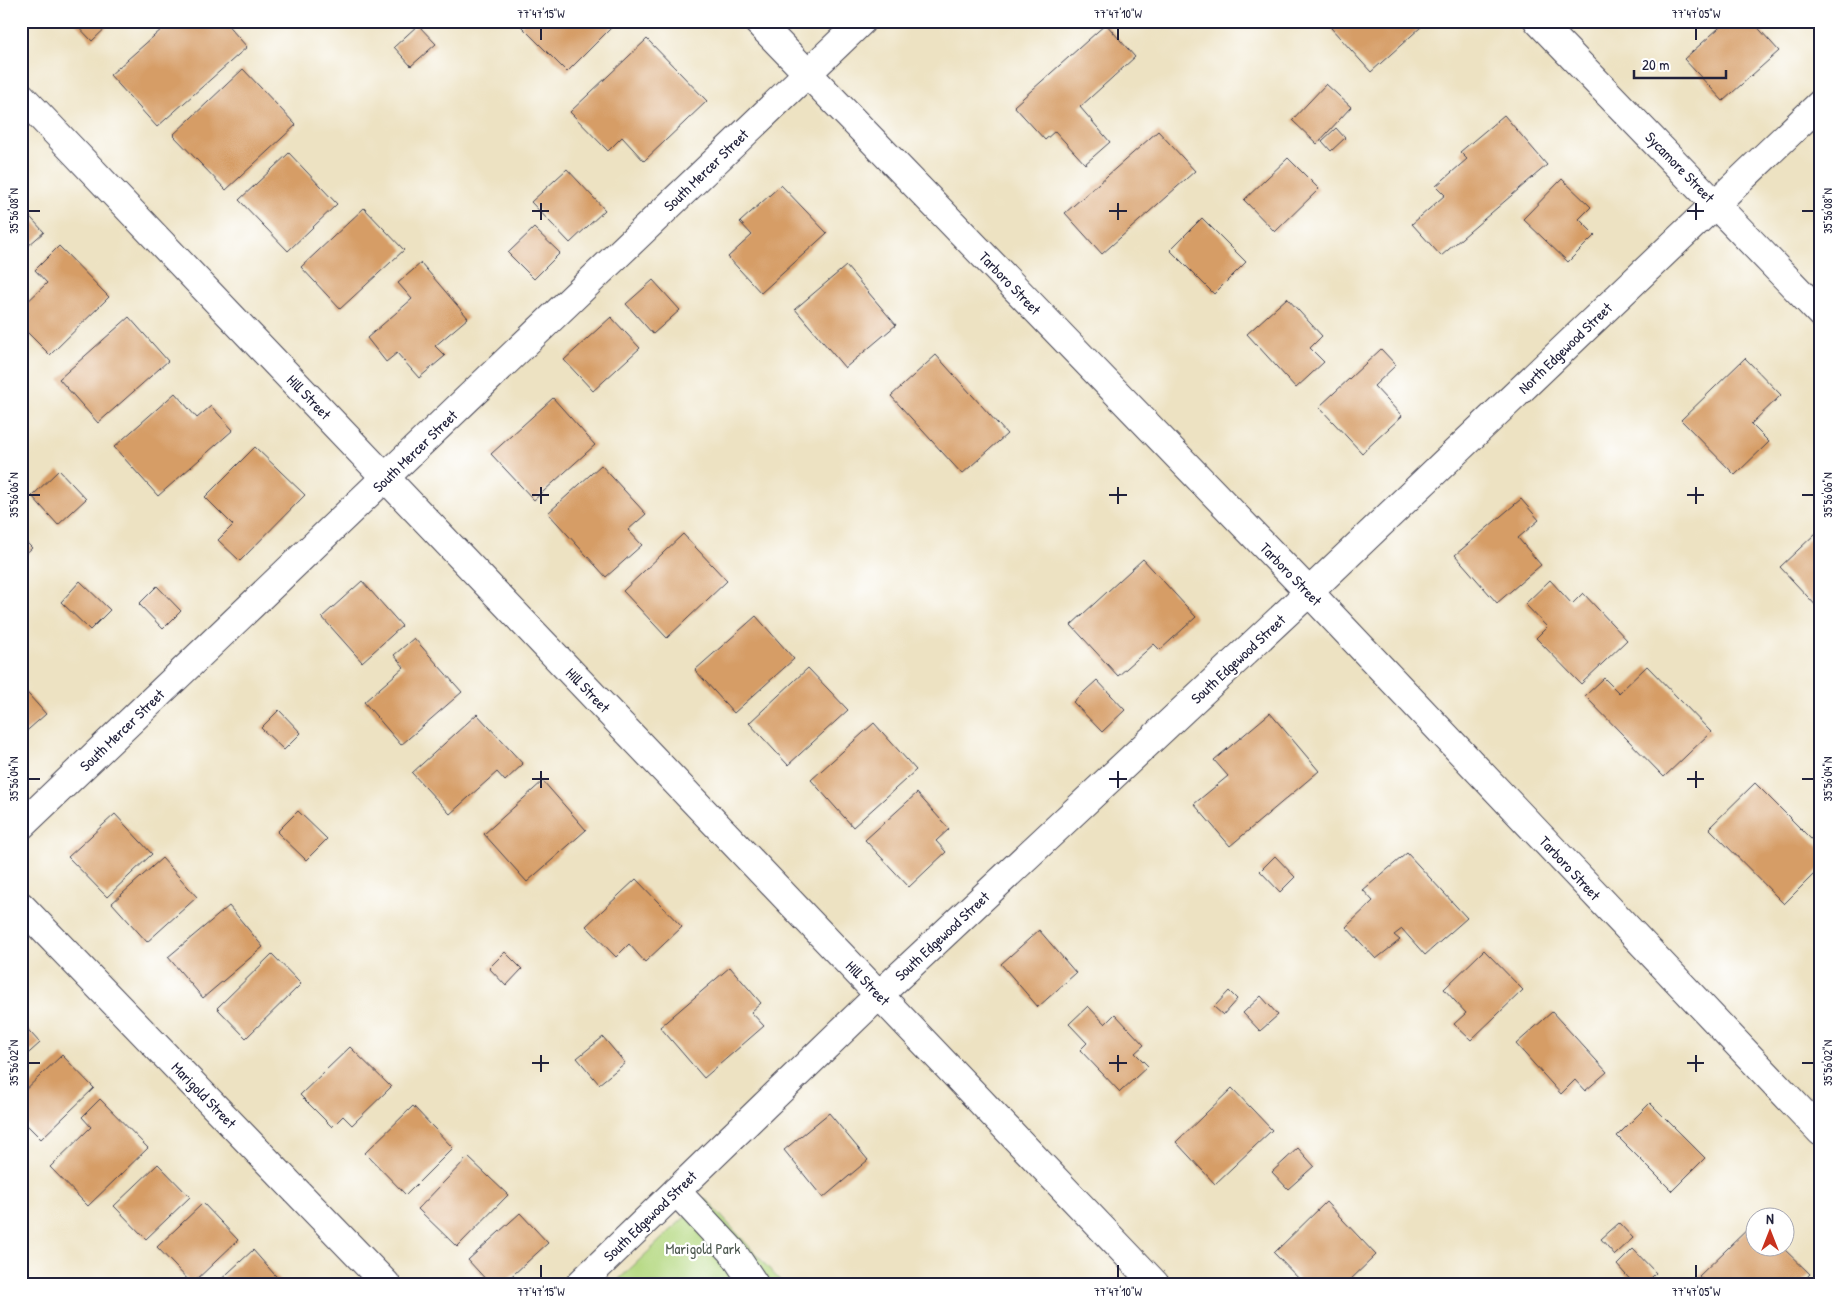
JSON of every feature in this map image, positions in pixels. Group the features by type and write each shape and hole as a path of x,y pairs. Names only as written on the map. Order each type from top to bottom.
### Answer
{"street":[{"name":"Tarboro Street","path":"757,21 1309,592 1821,1132"},
{"name":"South Mercer Street","path":"21,826 862,21"},
{"name":"Sycamore Street","path":"1538,21 1821,314"},
{"name":"Hill Street","path":"21,96 1155,1284"},
{"name":"North Edgewood Street","path":"1309,592 1821,103"},
{"name":"South Edgewood Street","path":"580,1284 879,995 1309,592"},
{"name":"Marigold Street","path":"21,906 386,1284"},
{"path":"676,1191 732,1251 754,1284"}],"green space":[{"name":"Marigold Park","path":"705,1198 783,1284 614,1284"}],"building":[{"path":"73,21 113,21 92,41"},
{"path":"171,21 224,21 247,47 157,127 110,75"},
{"path":"525,21 618,21 567,72 521,26"},
{"path":"1338,21 1416,21 1421,27 1371,72 1331,28"},
{"path":"1727,21 1752,21 1779,51 1723,101 1684,59"},
{"path":"1106,24 1135,57 1080,107 1110,142 1085,164 1055,131 1045,140 1014,106"},
{"path":"418,25 436,44 411,66 394,47"},
{"path":"647,39 707,101 644,161 622,137 608,151 570,112"},
{"path":"243,69 296,125 226,190 173,135"},
{"path":"1326,84 1351,107 1317,144 1292,120"},
{"path":"1504,115 1547,165 1441,256 1412,224 1445,195 1436,186 1467,159 1460,152"},
{"path":"1336,128 1345,138 1331,151 1322,141"},
{"path":"1158,131 1195,171 1102,254 1065,213"},
{"path":"289,153 337,204 288,251 239,200"},
{"path":"1288,158 1319,189 1275,232 1244,200"},
{"path":"567,169 605,210 570,243 531,202"},
{"path":"1562,179 1591,207 1579,219 1595,235 1568,262 1523,219"},
{"path":"781,185 827,233 761,293 728,257 752,235 740,222"},
{"path":"21,207 44,232 21,252"},
{"path":"364,208 404,250 340,309 301,267"},
{"path":"1202,218 1246,262 1214,294 1170,250"},
{"path":"534,228 560,253 534,279 508,253"},
{"path":"59,246 109,297 50,355 21,326 21,308 47,283 35,270"},
{"path":"421,263 468,318 435,346 445,356 419,378 397,353 386,362 367,338 412,299 398,283"},
{"path":"846,266 896,325 845,368 795,309"},
{"path":"653,280 680,310 653,334 626,304"},
{"path":"1287,298 1322,336 1310,348 1324,362 1296,388 1247,334"},
{"path":"129,317 168,361 98,423 59,379"},
{"path":"611,317 640,348 593,391 564,360"},
{"path":"1381,349 1396,365 1374,386 1402,416 1362,453 1319,407"},
{"path":"936,355 1007,434 962,474 891,396"},
{"path":"1745,358 1781,395 1751,424 1769,442 1735,475 1681,420"},
{"path":"175,393 197,418 211,406 233,430 158,496 114,447"},
{"path":"553,398 595,445 534,500 491,454"},
{"path":"255,447 305,495 240,561 218,540 233,525 205,497"},
{"path":"601,465 646,514 628,530 642,545 606,577 548,513"},
{"path":"59,470 86,499 58,525 32,496"},
{"path":"1521,499 1539,520 1518,538 1541,565 1497,603 1455,555"},
{"path":"1816,533 1821,538 1821,611 1780,567"},
{"path":"683,534 727,581 667,638 623,591"},
{"path":"21,537 32,548 21,558"},
{"path":"1143,559 1196,617 1160,650 1154,644 1118,676 1071,625"},
{"path":"1550,580 1572,604 1583,593 1627,640 1581,684 1536,638 1547,627 1525,604"},
{"path":"80,581 110,610 90,630 61,602"},
{"path":"362,581 402,626 362,662 322,617"},
{"path":"157,586 181,611 163,629 139,604"},
{"path":"756,616 794,659 734,713 695,670"},
{"path":"414,638 462,692 401,745 364,702 404,667 394,655"},
{"path":"1647,666 1711,732 1664,777 1585,696 1604,678 1619,693"},
{"path":"808,668 848,710 788,765 749,723"},
{"path":"1097,680 1125,710 1102,732 1073,702"},
{"path":"21,686 46,714 21,736"},
{"path":"279,710 301,733 284,750 261,728"},
{"path":"1270,713 1319,771 1230,846 1194,804 1228,776 1214,760"},
{"path":"477,714 523,764 505,781 497,772 450,814 412,773"},
{"path":"874,723 916,770 853,827 811,780"},
{"path":"543,781 586,830 527,882 484,834"},
{"path":"1755,783 1821,849 1821,867 1784,904 1709,828"},
{"path":"917,793 949,829 936,841 946,852 909,887 865,840"},
{"path":"298,811 327,839 306,860 277,832"},
{"path":"115,814 152,854 107,897 68,857"},
{"path":"1407,853 1467,918 1425,955 1402,929 1394,935 1400,940 1376,959 1346,927 1373,901 1363,890"},
{"path":"1275,856 1295,877 1280,892 1260,871"},
{"path":"162,858 197,897 147,942 112,903"},
{"path":"636,879 682,927 645,962 629,944 616,957 586,926"},
{"path":"229,906 263,947 203,998 168,957"},
{"path":"1039,930 1076,973 1038,1007 1001,964"},
{"path":"1484,950 1523,990 1471,1040 1454,1024 1466,1013 1444,989"},
{"path":"505,952 522,969 506,986 489,968"},
{"path":"272,954 301,984 246,1038 217,1008"},
{"path":"730,967 761,1003 751,1012 764,1026 704,1078 660,1027"},
{"path":"1229,991 1237,999 1223,1015 1214,1007"},
{"path":"1261,996 1278,1015 1260,1031 1243,1013"},
{"path":"1088,1006 1105,1024 1115,1014 1144,1045 1135,1053 1148,1066 1120,1092 1080,1050 1087,1043 1069,1024"},
{"path":"1552,1012 1607,1072 1585,1091 1575,1080 1561,1094 1516,1044"},
{"path":"21,1022 40,1043 21,1060"},
{"path":"603,1037 625,1063 599,1084 577,1058"},
{"path":"350,1047 391,1087 352,1125 343,1116 332,1127 300,1095"},
{"path":"62,1055 94,1088 41,1139 21,1119 21,1094"},
{"path":"1232,1088 1272,1130 1215,1184 1176,1142"},
{"path":"100,1099 148,1148 88,1206 50,1167 91,1127 82,1117"},
{"path":"1650,1103 1705,1158 1672,1191 1617,1136"},
{"path":"413,1106 453,1148 406,1195 365,1153"},
{"path":"829,1113 868,1160 823,1198 784,1150"},
{"path":"1298,1148 1314,1166 1288,1189 1272,1172"},
{"path":"468,1157 508,1195 457,1247 418,1209"},
{"path":"158,1164 190,1197 146,1239 114,1206"},
{"path":"1326,1202 1376,1255 1346,1284 1304,1284 1274,1253"},
{"path":"203,1203 238,1240 192,1284 157,1247"},
{"path":"520,1213 548,1243 503,1284 490,1284 468,1260"},
{"path":"1619,1223 1633,1238 1615,1255 1601,1239"},
{"path":"1744,1233 1744,1258 1793,1258 1810,1274 1800,1284 1707,1284 1699,1276"},
{"path":"1633,1249 1656,1273 1645,1284 1634,1284 1617,1265"},
{"path":"253,1250 282,1283 216,1284"}]}
